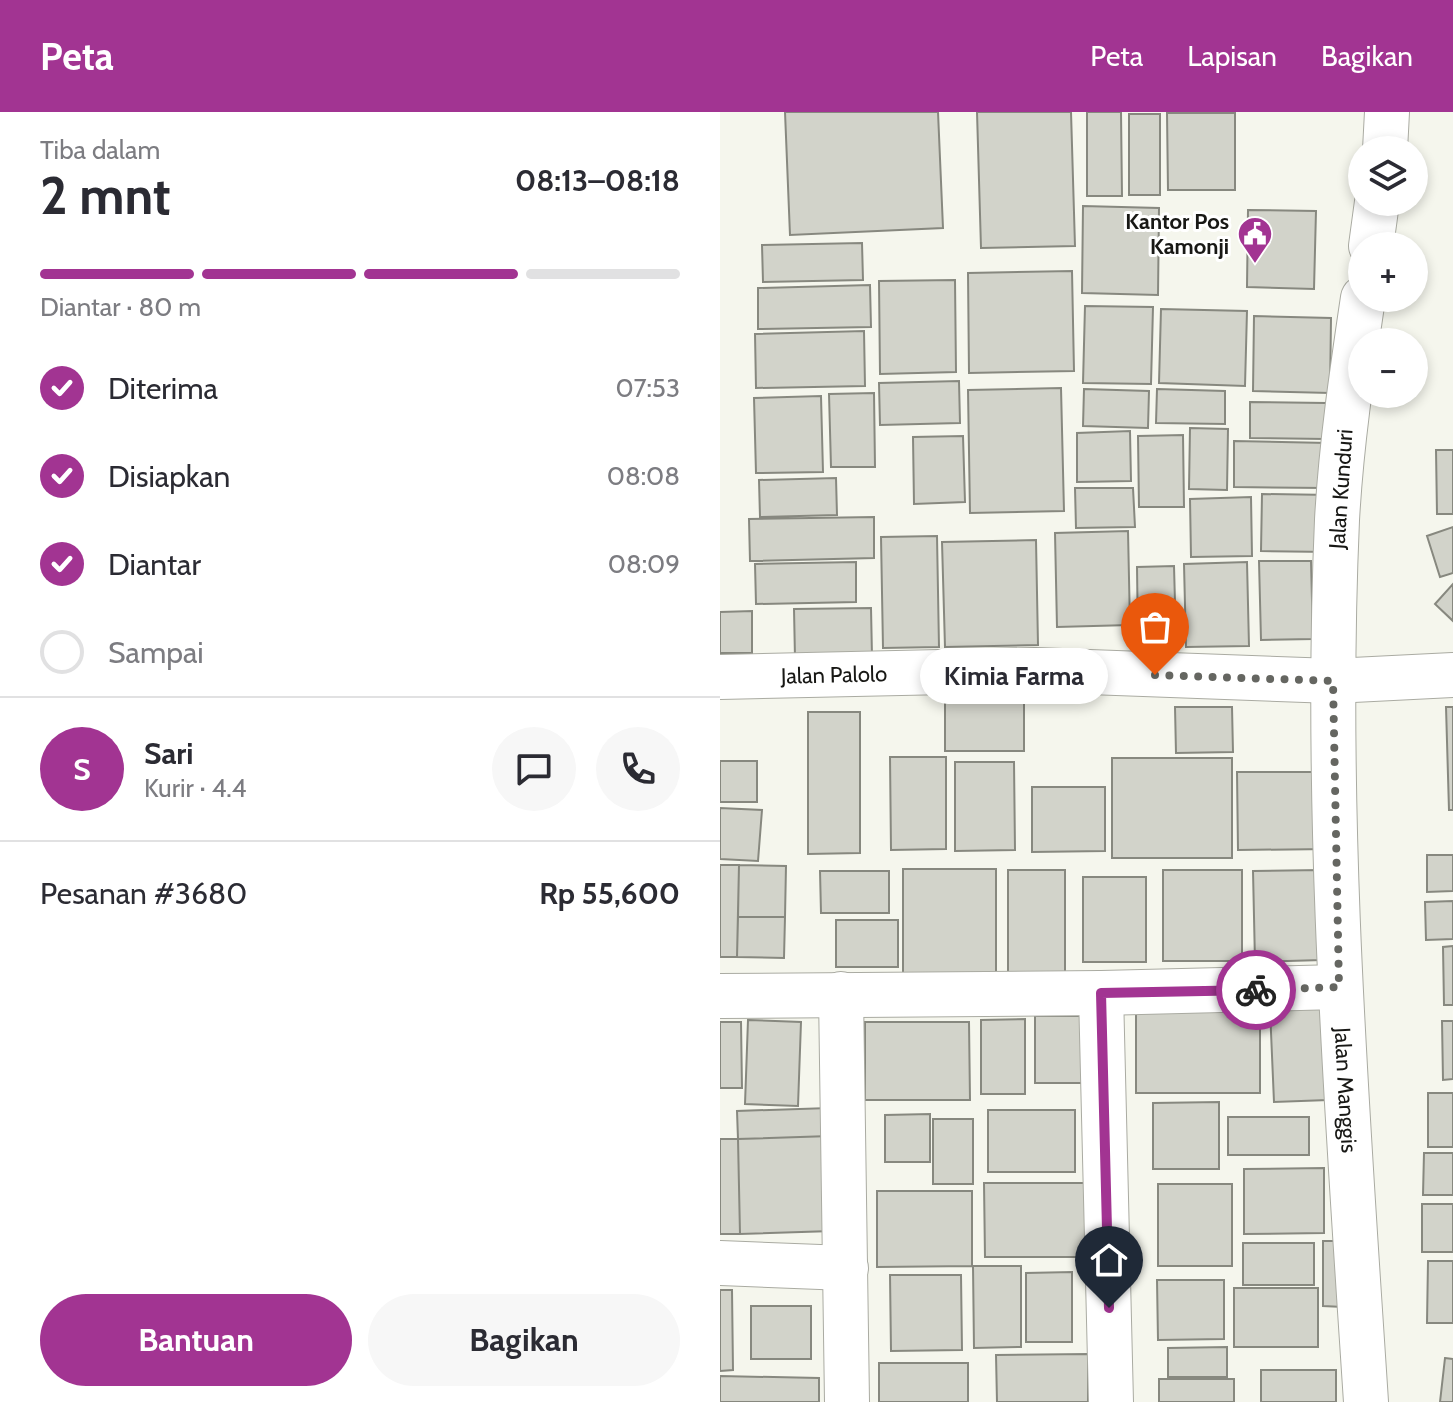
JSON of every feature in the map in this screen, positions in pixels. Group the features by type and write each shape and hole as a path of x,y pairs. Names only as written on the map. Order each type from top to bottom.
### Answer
{"street":[{"path":"1386,136 1387,112"},
{"name":"Jalan Kunduri","path":"1333,681 1338,518 1348,396 1361,312"},
{"name":"Jalan Palolo","path":"720,677 1035,670 1333,681 1453,675"},
{"name":"Jalan Manggis","path":"1333,681 1339,987 1366,1402"},
{"path":"720,996 1101,993 1339,987"},
{"path":"1101,993 1111,1402"},
{"path":"841,994 847,1402"},
{"path":"720,1263 846,1268"}],"building":[{"path":"785,112 938,112 943,228 790,235"},
{"path":"977,112 1071,112 1075,246 981,248"},
{"path":"1087,112 1121,112 1122,196 1087,196"},
{"path":"1167,113 1235,113 1235,190 1168,190"},
{"path":"1129,114 1160,114 1160,195 1129,195"},
{"path":"1083,206 1159,208 1158,295 1082,293"},
{"path":"1248,210 1316,211 1314,289 1247,287"},
{"path":"862,243 863,280 763,282 762,245"},
{"path":"1072,271 1074,371 969,373 968,273"},
{"path":"955,280 956,372 880,374 879,281"},
{"path":"870,285 871,327 758,329 758,288"},
{"path":"1085,306 1153,307 1151,384 1083,383"},
{"path":"1161,309 1247,311 1245,386 1159,383"},
{"path":"1254,316 1331,318 1330,393 1253,391"},
{"path":"864,331 865,386 756,388 755,334"},
{"path":"959,381 960,423 880,425 879,383"},
{"path":"1061,388 1064,511 970,513 968,390"},
{"path":"1084,389 1149,391 1148,428 1083,426"},
{"path":"1157,389 1225,391 1225,424 1156,423"},
{"path":"874,393 875,467 831,467 829,394"},
{"path":"821,396 823,472 756,473 754,398"},
{"path":"1250,402 1326,403 1326,439 1250,438"},
{"path":"1190,428 1228,429 1227,490 1189,489"},
{"path":"1130,431 1131,481 1077,482 1077,433"},
{"path":"1183,435 1184,507 1139,507 1138,436"},
{"path":"963,436 965,502 914,504 913,437"},
{"path":"1234,441 1328,443 1326,488 1234,487"},
{"path":"1436,450 1453,450 1453,514 1437,514"},
{"path":"836,478 837,515 760,517 759,480"},
{"path":"1075,488 1133,488 1135,527 1076,528"},
{"path":"1262,494 1331,495 1330,552 1261,551"},
{"path":"1251,497 1252,556 1191,557 1190,499"},
{"path":"874,517 874,558 750,561 749,519"},
{"path":"1453,527 1453,573 1440,577 1427,536"},
{"path":"1128,531 1130,625 1057,627 1055,533"},
{"path":"937,536 939,647 883,648 881,537"},
{"path":"1036,540 1038,645 945,647 942,542"},
{"path":"1259,561 1311,561 1313,639 1261,640"},
{"path":"856,562 856,602 756,604 755,564"},
{"path":"1247,562 1249,646 1186,647 1184,564"},
{"path":"1174,566 1176,639 1138,640 1137,567"},
{"path":"1453,584 1453,621 1435,604"},
{"path":"871,608 872,656 795,658 794,609"},
{"path":"752,611 752,653 720,653 720,612"},
{"path":"945,700 1024,700 1024,751 945,751"},
{"path":"1175,707 1232,707 1233,752 1176,753"},
{"path":"1446,707 1453,707 1453,810 1449,810"},
{"path":"808,712 860,712 860,853 808,854"},
{"path":"890,757 946,757 946,849 891,850"},
{"path":"1112,758 1232,758 1232,858 1112,858"},
{"path":"720,761 757,761 757,802 720,802"},
{"path":"955,762 1014,762 1015,850 955,851"},
{"path":"1237,772 1328,772 1328,849 1238,850"},
{"path":"1032,787 1105,787 1105,851 1032,852"},
{"path":"720,808 762,810 758,861 720,859"},
{"path":"1427,855 1453,855 1453,891 1427,892"},
{"path":"720,865 739,865 737,957 720,957"},
{"path":"739,865 786,866 785,917 738,917"},
{"path":"903,869 996,869 996,973 903,974"},
{"path":"1008,870 1065,870 1065,972 1008,972"},
{"path":"1163,870 1242,870 1242,961 1163,961"},
{"path":"1321,870 1322,960 1255,962 1253,871"},
{"path":"820,871 889,871 889,913 821,913"},
{"path":"1083,877 1146,877 1146,962 1083,962"},
{"path":"1453,901 1453,939 1426,940 1425,902"},
{"path":"738,917 785,917 784,958 737,957"},
{"path":"836,920 898,920 898,967 836,967"},
{"path":"1453,946 1453,1005 1444,1005 1443,947"},
{"path":"1136,1006 1260,1006 1260,1093 1136,1093"},
{"path":"1325,1007 1328,1100 1274,1102 1270,1009"},
{"path":"1035,1016 1088,1016 1088,1083 1035,1083"},
{"path":"1025,1019 1025,1094 981,1094 981,1020"},
{"path":"748,1020 801,1022 798,1106 745,1104"},
{"path":"1442,1021 1453,1021 1453,1079 1443,1080"},
{"path":"720,1022 741,1022 742,1088 720,1088"},
{"path":"865,1022 969,1022 970,1100 865,1100"},
{"path":"1428,1093 1453,1093 1453,1147 1428,1147"},
{"path":"1219,1102 1219,1169 1153,1169 1153,1103"},
{"path":"829,1108 830,1136 738,1139 737,1111"},
{"path":"988,1110 1075,1110 1075,1172 988,1172"},
{"path":"930,1114 930,1162 885,1162 885,1115"},
{"path":"1228,1117 1309,1117 1309,1155 1228,1155"},
{"path":"933,1119 973,1119 973,1184 933,1184"},
{"path":"830,1136 832,1231 740,1234 738,1139"},
{"path":"720,1139 738,1139 740,1234 720,1234"},
{"path":"1424,1153 1453,1153 1453,1195 1423,1195"},
{"path":"1324,1168 1324,1233 1244,1234 1244,1169"},
{"path":"984,1183 1085,1183 1086,1257 985,1257"},
{"path":"1158,1184 1232,1184 1232,1266 1158,1266"},
{"path":"877,1191 972,1191 972,1266 877,1267"},
{"path":"1422,1204 1453,1204 1453,1252 1422,1252"},
{"path":"1323,1241 1344,1241 1343,1307 1323,1306"},
{"path":"1243,1243 1314,1243 1314,1285 1243,1285"},
{"path":"1428,1261 1453,1261 1453,1323 1427,1323"},
{"path":"973,1266 1021,1266 1021,1347 974,1348"},
{"path":"1072,1272 1072,1342 1026,1342 1026,1273"},
{"path":"890,1275 961,1275 962,1350 891,1351"},
{"path":"1157,1280 1224,1280 1224,1339 1158,1340"},
{"path":"1234,1288 1318,1288 1318,1347 1234,1347"},
{"path":"720,1290 732,1290 733,1370 720,1371"},
{"path":"751,1306 811,1306 811,1359 751,1359"},
{"path":"1227,1347 1227,1377 1168,1377 1168,1348"},
{"path":"1088,1354 1088,1402 997,1402 996,1355"},
{"path":"1445,1358 1453,1359 1453,1402 1440,1402"},
{"path":"879,1363 968,1363 968,1402 879,1402"},
{"path":"1261,1370 1336,1370 1336,1402 1261,1402"},
{"path":"720,1376 819,1378 819,1402 720,1402"},
{"path":"1159,1379 1234,1379 1234,1402 1159,1402"}],"way so far":[{"path":"1155,675 1333,681 1339,987 1256,990"}],"place":[{"name":"Kantor Pos Kamonji","path":"1255,265"},
{"name":"Kimia Farma","path":"1155,675"}],"route":[{"path":"1109,1308 1101,993 1256,990"}]}
